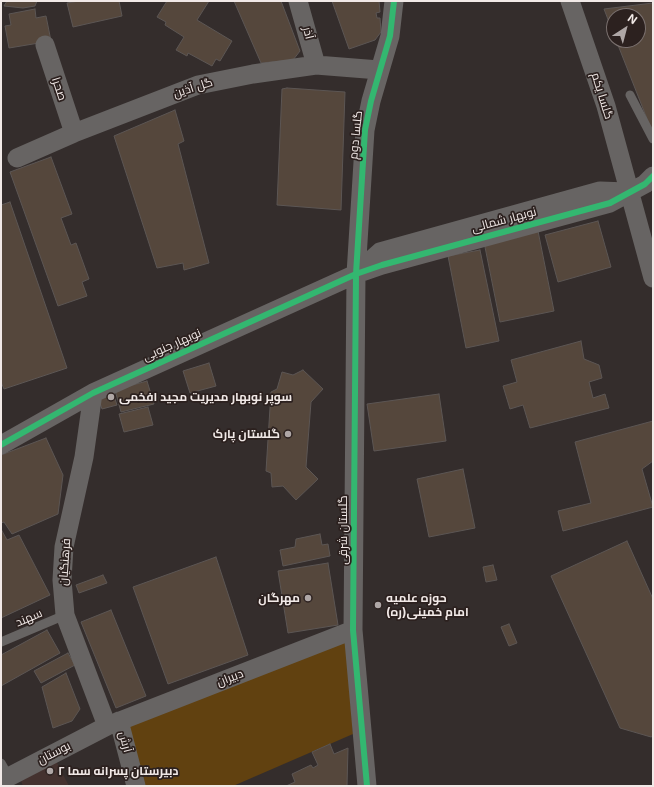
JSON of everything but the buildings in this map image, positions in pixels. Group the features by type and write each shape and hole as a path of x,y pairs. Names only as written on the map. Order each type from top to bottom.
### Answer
{"street":[{"name":"آذر","path":"298,1 316,65"},
{"name":"گلسا دوم","path":"356,274 365,130 379,70 390,36 394,1"},
{"name":"گلسا يكم","path":"570,1 606,106 628,192 653,278"},
{"name":"صحرا","path":"45,45 74,132"},
{"name":"گل آذین","path":"17,158 74,132 198,85 241,76 316,65 379,70"},
{"name":"نوبهار شمالی","path":"356,274 382,265 610,203 645,184 653,176"},
{"name":"نوبهار جنوبی","path":"1,445 94,393 356,274"},
{"name":"گلستان شرقی","path":"356,274 353,630 367,786"},
{"name":"فرهنگیان","path":"94,393 84,457 64,547 62,580 65,615 113,724"},
{"name":"دبیران","path":"113,724 353,630"},
{"name":"بوستان","path":"4,774 113,724"},
{"name":"آرش","path":"113,724 136,786"}],"lane":[{"path":"630,95 653,139"},
{"name":"سهند","path":"1,642 65,615"}],"shaded area":[{"path":"346,641 353,734 233,786 145,786 129,725"},
{"name":"دبیرستان پسرانه سما ۲","path":"56,761 69,786 23,786 21,781"}],"cycle path":[{"path":"367,786 353,630 356,274 365,130 371,101 390,36 394,1"},
{"path":"1,445 93,393 356,274 382,265 610,203 645,184 653,176"}],"place":[{"name":"سوپر نوبهار مدیریت مجید افخمی","path":"111,397"},
{"name":"گلستان پارک","path":"288,434"},
{"name":"مهرگان","path":"308,598"},
{"name":"حوزه علمیه امام خمینی(ره)","path":"378,605"},
{"name":"دبیرستان پسرانه سما ۲","path":"50,771"}]}
